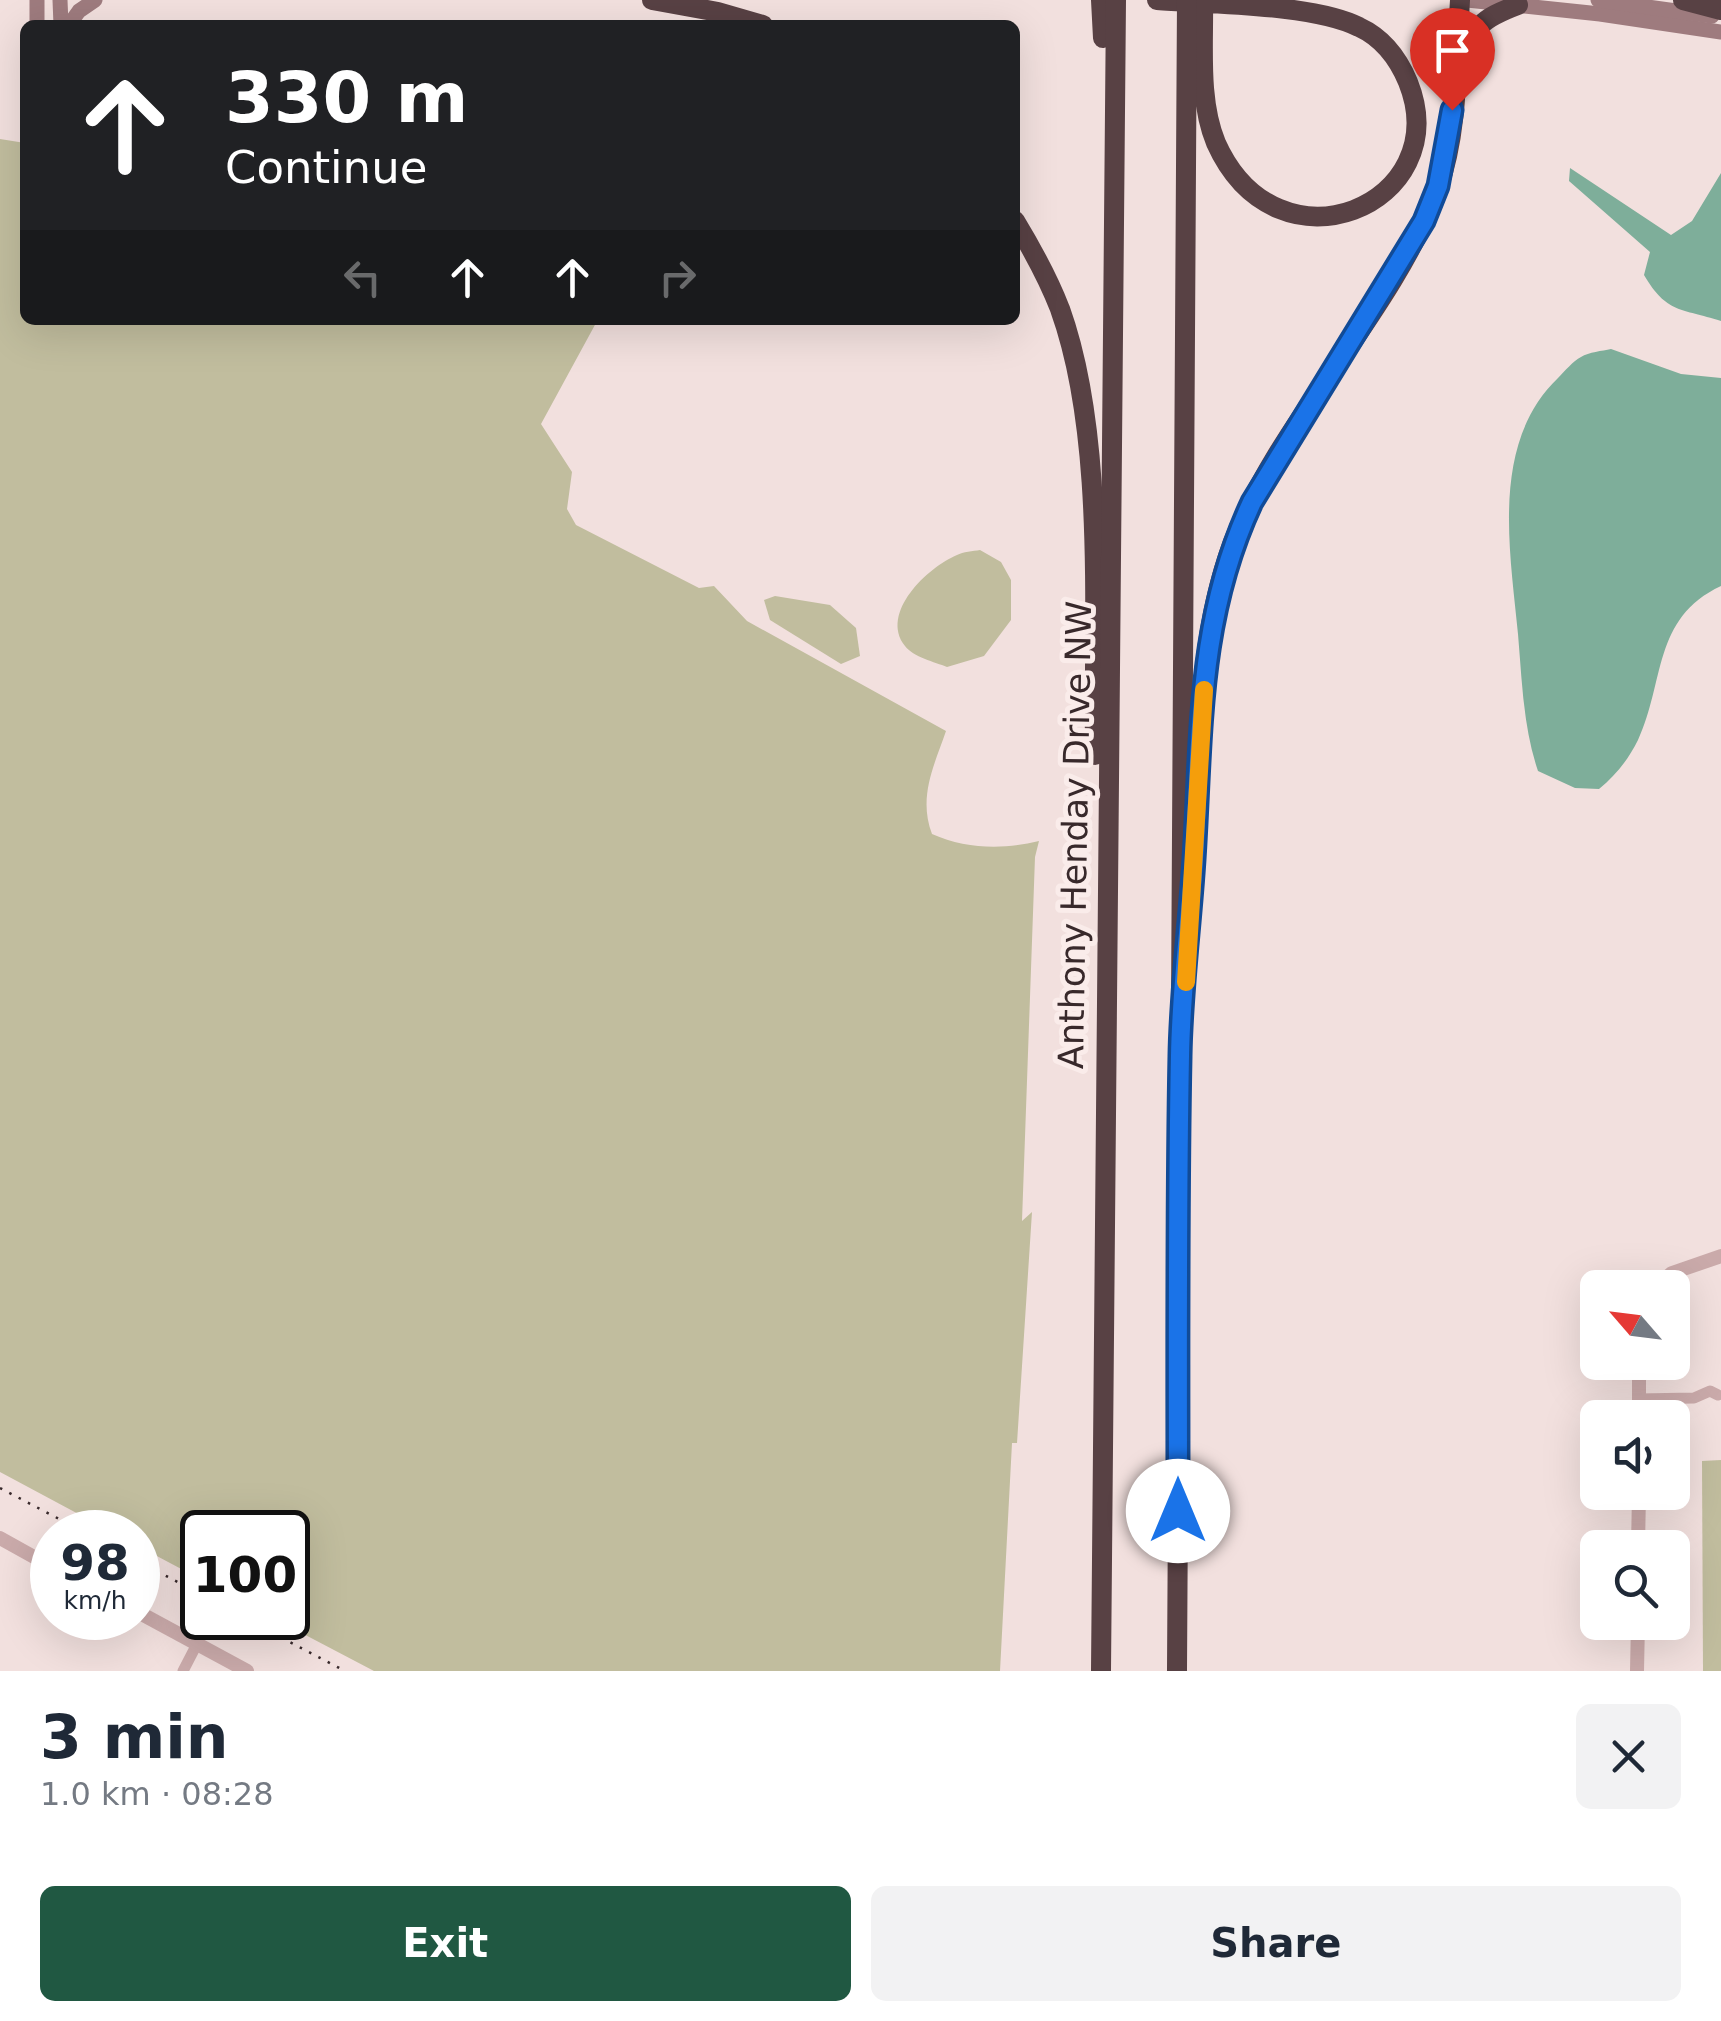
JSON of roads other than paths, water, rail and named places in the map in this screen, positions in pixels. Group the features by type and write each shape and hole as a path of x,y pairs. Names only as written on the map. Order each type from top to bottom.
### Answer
{"highway":[{"path":"652,0 746,20"},
{"path":"1101,0 1114,252"},
{"name":"Anthony Henday Drive NW","path":"1102,1671 1116,0"},
{"path":"1157,0 1227,5 1333,18 1366,31 1390,50 1414,97 1413,150 1394,184 1346,212 1313,218 1282,212 1263,202 1245,185 1216,142 1208,112 1203,0"},
{"path":"1177,1671 1188,0"},
{"path":"1180,1051 1206,654 1219,586 1252,502 1424,221 1442,170 1463,0"},
{"path":"1684,0 1721,14"},
{"path":"1452,110 1470,41 1478,26 1488,17 1518,5"},
{"path":"1020,231 1060,310 1081,394 1092,492 1098,958 1106,1030"}],"main road":[{"path":"72,20 78,10 95,0"},
{"path":"1463,0 1721,32"},
{"path":"1598,0 1721,14"}],"street":[{"path":"1681,1270 1721,1256"},
{"path":"1639,1380 1639,1398 1690,1398 1710,1391 1718,1395"},
{"path":"0,1538 30,1554"},
{"path":"160,1624 247,1671"},
{"path":"1637,1671 1638,1640"},
{"path":"182,1671 197,1644"}],"railway":[{"path":"0,1488 42,1510"},
{"path":"160,1573 180,1583"},
{"path":"286,1640 345,1671"}]}
